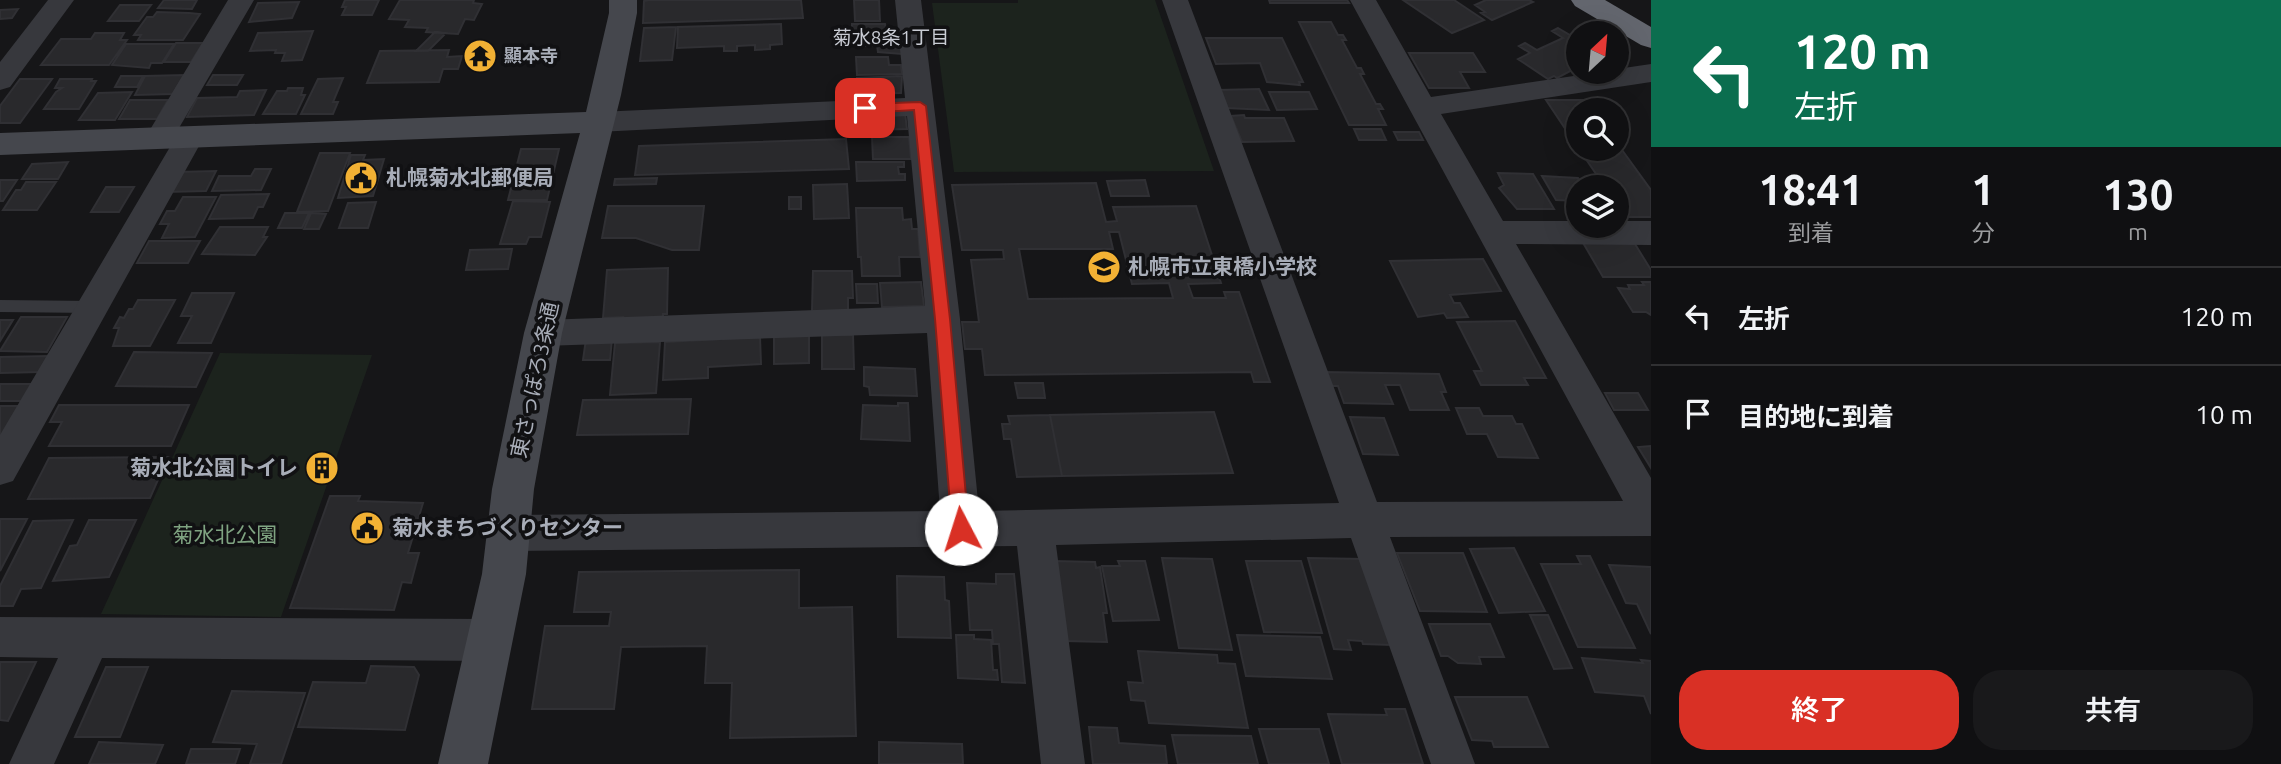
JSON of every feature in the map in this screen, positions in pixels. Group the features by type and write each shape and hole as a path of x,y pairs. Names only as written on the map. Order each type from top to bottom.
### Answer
{"highway":[{"path":"1586,0 1651,39"}],"street":[{"path":"0,81 61,0"},
{"path":"0,469 93,307 241,0"},
{"name":"東さっぽろ3条通","path":"463,764 510,533 513,489 543,333 598,122 623,13 623,0"},
{"path":"908,0 943,319 961,529"},
{"path":"1175,0 1453,764"},
{"path":"510,533 961,529 1651,516 1363,0"},
{"path":"1425,107 1651,73"},
{"path":"0,144 598,122 920,106"},
{"path":"1493,232 1651,233"},
{"path":"543,333 943,319"},
{"path":"1034,527 1063,764"},
{"path":"0,636 490,640"},
{"path":"32,764 90,637"}],"lane":[{"path":"0,306 93,307"}],"green space":[{"path":"1018,0 1155,0 1214,171 954,172 932,3 1018,3"},
{"name":"菊水北公園","path":"220,353 372,355 281,617 101,614"}],"building":[{"path":"164,0 197,0 192,9 158,8"},
{"path":"345,0 379,0 372,15 342,15 346,7 342,7"},
{"path":"400,0 474,0 473,3 482,4 474,20 465,19 458,34 426,32 428,28 405,27 409,20 389,19"},
{"path":"649,0 801,0 803,18 643,23 644,1"},
{"path":"854,0 879,0 880,21 855,21"},
{"path":"1269,0 1347,0 1349,3 1270,3"},
{"path":"1403,0 1454,0 1484,20 1452,33"},
{"path":"1486,0 1533,2 1492,20 1475,5"},
{"path":"299,2 292,18 249,22 258,3"},
{"path":"120,5 151,5 139,21 108,21"},
{"path":"18,9 12,18 0,19 0,10"},
{"path":"157,12 200,14 183,40 138,40 141,35 134,35 147,17 153,17"},
{"path":"1299,22 1331,22 1338,35 1343,35 1346,40 1342,40 1357,68 1361,68 1364,74 1360,74 1376,104 1380,104 1383,109 1378,109 1386,125 1349,125"},
{"path":"781,24 782,44 770,45 770,49 755,50 755,45 737,46 737,51 724,51 724,46 677,48 678,27"},
{"path":"852,24 885,24 886,30 879,30 879,37 873,37 873,46 852,46"},
{"path":"676,27 672,60 640,61 644,28"},
{"path":"1558,28 1566,33 1566,73 1548,79 1518,59 1530,53 1519,46 1525,43 1537,50 1563,38 1552,31"},
{"path":"313,31 302,60 282,61 285,53 275,53 276,50 250,51 258,33"},
{"path":"435,32 446,33 428,51 416,51"},
{"path":"95,33 124,33 120,40 127,40 109,65 41,65 61,39 91,39"},
{"path":"876,38 904,38 902,54 878,52"},
{"path":"1206,38 1282,38 1303,82 1299,82 1300,85 1267,82 1260,63 1216,64"},
{"path":"176,43 203,43 191,62 164,62"},
{"path":"126,44 174,44 162,63 151,63 149,68 112,65"},
{"path":"449,50 447,57 462,56 458,69 443,69 439,82 367,83 380,51"},
{"path":"1409,53 1473,53 1485,72 1460,72 1469,88 1429,88"},
{"path":"856,57 888,57 889,65 901,65 902,74 857,75"},
{"path":"184,75 173,94 135,95 145,76"},
{"path":"213,75 243,75 237,85 207,85"},
{"path":"121,76 143,76 137,87 115,87"},
{"path":"902,76 901,93 859,94 857,78"},
{"path":"343,78 333,102 338,102 333,114 301,114 318,79"},
{"path":"20,79 52,79 20,123 0,123 0,106"},
{"path":"60,79 96,81 79,109 44,109 62,88 55,88"},
{"path":"288,88 303,88 301,95 305,95 296,114 263,114 277,91 287,91"},
{"path":"1259,89 1269,110 1226,108 1219,90"},
{"path":"266,90 254,115 187,117 197,98 237,97 240,91"},
{"path":"132,92 115,120 79,120 98,93"},
{"path":"1269,92 1309,92 1317,109 1277,110"},
{"path":"130,100 168,100 157,119 119,119"},
{"path":"1546,100 1566,100 1566,130"},
{"path":"905,113 907,129 864,130 862,114"},
{"path":"1244,115 1245,118 1284,118 1294,141 1242,142 1231,116"},
{"path":"1354,129 1381,129 1386,140 1359,140"},
{"path":"1394,132 1419,132 1423,140 1398,140"},
{"path":"872,137 909,137 911,159 873,159"},
{"path":"846,139 849,169 635,175 639,146"},
{"path":"521,149 559,149 547,200 508,200"},
{"path":"320,153 350,153 328,211 297,212"},
{"name":"札幌菊水北郵便局","path":"351,155 365,155 363,160 384,159 373,196 338,198"},
{"path":"1629,160 1651,190 1651,217 1629,217 1629,175 1597,175 1587,161"},
{"path":"68,162 58,179 22,179 32,164"},
{"path":"856,162 904,162 904,167 898,167 899,174 905,174 905,180 857,181"},
{"path":"255,169 271,169 261,190 212,191 219,176 251,176"},
{"path":"216,171 206,191 166,192 177,172"},
{"path":"1498,173 1533,174 1554,209 1517,209 1499,188 1504,185"},
{"path":"1542,176 1566,177 1566,200 1556,200"},
{"path":"657,178 656,184 614,185 615,179"},
{"path":"0,180 17,180 3,201 0,201"},
{"path":"1145,180 1149,196 1111,196 1107,181"},
{"path":"26,182 56,182 37,210 3,210 16,190 21,190"},
{"path":"1096,183 1106,222 1117,221 1113,207 1196,206 1221,283 1188,284 1193,298 1226,298 1224,292 1239,292 1270,382 1254,382 1251,372 985,375 982,349 965,349 962,322 979,322 971,260 1004,259 1003,250 962,250 952,185","holes":["1109,232 1119,232 1132,284 1169,283 1173,298 1028,299 1019,249 1113,249"]},
{"path":"847,184 849,218 814,219 813,185"},
{"path":"106,187 134,187 119,212 91,212"},
{"path":"269,194 263,207 258,207 253,218 209,219 221,195"},
{"path":"183,197 216,197 195,237 162,238 169,224 160,224 167,211 175,211"},
{"path":"789,197 801,197 801,209 789,209"},
{"path":"513,201 550,202 541,237 529,237 526,244 500,244"},
{"path":"376,202 368,228 339,228 348,203"},
{"path":"608,206 704,206 699,250 672,250 636,238 602,238"},
{"path":"856,208 902,208 903,220 911,219 912,229 918,229 920,257 899,257 900,276 862,276 861,257 858,257"},
{"path":"285,213 309,213 302,228 278,228"},
{"path":"311,213 326,214 319,229 304,229"},
{"path":"220,227 268,227 263,237 267,237 255,255 202,254"},
{"path":"149,241 200,241 188,263 137,263"},
{"path":"1582,241 1635,244 1651,270 1651,277 1603,277"},
{"path":"512,249 508,269 466,270 470,250"},
{"path":"1483,259 1501,291 1450,295 1454,303 1460,303 1468,317 1447,318 1444,313 1418,317 1390,261"},
{"path":"668,268 667,314 663,314 663,318 603,318 607,270"},
{"path":"813,271 852,271 853,298 848,298 848,311 812,311"},
{"path":"921,282 924,306 882,307 880,283"},
{"path":"1642,282 1651,282 1651,315 1646,312 1633,312 1618,288 1630,289 1628,285 1644,285"},
{"path":"856,284 877,284 878,303 857,303"},
{"path":"192,293 234,293 211,343 178,343 192,316 181,316"},
{"path":"138,300 175,300 150,346 113,346 119,328 114,328 120,317 124,318"},
{"path":"21,317 67,317 47,352 0,351"},
{"path":"0,320 13,320 0,341"},
{"path":"1515,321 1546,378 1524,378 1528,385 1481,385 1474,371 1482,371 1457,322"},
{"path":"809,333 809,363 774,364 774,334"},
{"path":"822,335 853,335 854,369 822,369"},
{"path":"760,337 761,364 708,367 708,378 663,380 665,342"},
{"path":"586,339 612,339 610,360 583,360"},
{"path":"660,342 656,393 610,395 615,343"},
{"path":"134,352 212,353 196,387 116,386"},
{"path":"48,356 39,372 0,373 0,357"},
{"path":"864,367 915,369 917,396 870,395 869,387 864,386"},
{"path":"1324,372 1439,374 1446,392 1441,392 1449,410 1410,410 1400,385 1385,385 1393,404 1344,403 1338,386 1329,386"},
{"path":"1015,383 1043,383 1045,398 1018,398"},
{"path":"0,384 32,384 22,401 0,401"},
{"path":"1605,393 1638,393 1648,410 1614,410"},
{"path":"691,399 688,434 577,435 583,400"},
{"path":"898,403 908,403 910,441 861,439 863,405 898,406"},
{"path":"59,405 189,405 171,446 49,446 62,422 50,422"},
{"path":"0,406 20,406 0,438"},
{"path":"1456,408 1479,408 1483,416 1512,416 1516,424 1522,424 1538,458 1498,457 1487,434 1467,434"},
{"path":"1214,412 1233,473 1062,476 1050,415"},
{"path":"1050,415 1062,476 1017,477 1011,439 1004,439 1002,424 1010,424 1008,416"},
{"path":"1350,417 1384,418 1398,455 1363,454"},
{"path":"1651,446 1651,468 1638,447"},
{"path":"168,457 150,498 28,499 49,458"},
{"name":"菊水北公園トイレ","path":"318,459 331,459 325,476 312,476"},
{"name":"菊水まちづくりセンター","path":"330,496 360,496 358,501 423,503 408,553 419,553 411,583 402,582 394,610 290,608"},
{"path":"0,519 27,519 0,571"},
{"path":"73,520 41,588 21,589 13,606 0,606 0,586 33,521"},
{"path":"89,520 136,520 109,577 53,581 70,546 77,545"},
{"path":"1514,548 1545,611 1499,613 1470,549"},
{"path":"1397,553 1463,553 1487,612 1420,611"},
{"path":"1577,556 1590,556 1635,648 1578,647 1541,564 1581,564"},
{"path":"1162,558 1212,559 1232,650 1179,648"},
{"path":"1308,558 1364,559 1391,645 1363,644 1362,641 1348,640 1351,650 1334,649"},
{"path":"1054,561 1095,562 1096,568 1100,567 1107,613 1103,613 1107,642 1065,641"},
{"path":"1118,561 1145,561 1159,620 1113,621 1102,566 1120,566"},
{"path":"1246,561 1301,561 1322,633 1264,632"},
{"path":"1609,565 1651,567 1651,634 1637,604 1626,603"},
{"path":"799,570 799,608 852,607 856,736 730,738 732,683 705,683 707,646 621,647 614,709 532,709 545,626 609,626 611,612 574,612 579,572"},
{"path":"996,574 1014,574 1025,683 1002,682 999,644 993,644 992,630 970,630 967,583 996,584"},
{"path":"897,576 944,577 945,600 949,601 951,638 898,637"},
{"path":"1530,615 1548,615 1572,668 1554,669"},
{"path":"1429,624 1490,624 1504,657 1479,657 1481,664 1458,663 1448,656 1441,656"},
{"path":"956,635 974,635 974,639 991,640 993,670 997,670 998,680 958,678"},
{"path":"1237,635 1320,637 1332,679 1246,676"},
{"path":"1138,651 1217,655 1218,663 1235,664 1248,728 1149,723 1145,701 1131,700 1128,682 1143,683"},
{"path":"1582,658 1643,663 1641,660 1651,661 1651,714 1644,696 1595,692"},
{"path":"0,662 36,662 8,721 0,720"},
{"path":"371,666 414,667 419,675 405,730 298,727 313,682 366,683"},
{"path":"106,667 148,667 120,737 75,737"},
{"path":"232,691 305,693 281,764 250,764 257,744 213,742"},
{"path":"1455,697 1527,697 1548,747 1494,747 1492,741 1472,740"},
{"path":"1385,709 1405,709 1423,764 1342,764 1328,714 1387,715"},
{"path":"1089,727 1117,728 1119,743 1165,746 1167,764 1093,764"},
{"path":"1259,729 1319,729 1329,764 1269,764"},
{"path":"1172,735 1251,736 1258,764 1178,764"},
{"path":"99,742 163,745 155,764 89,764"},
{"path":"879,742 962,744 963,764 879,764"},
{"path":"191,749 240,749 235,764 186,764"}],"place":[{"name":"顯本寺","path":"480,56"},
{"name":"札幌菊水北郵便局","path":"361,178"},
{"name":"札幌市立東橋小学校","path":"1104,267"},
{"name":"菊水北公園トイレ","path":"322,468"},
{"name":"菊水まちづくりセンター","path":"367,528"}],"district":[{"name":"菊水8条1丁目","path":"891,37"}],"route":[{"path":"865,108 920,106 943,319 961,529"}]}
